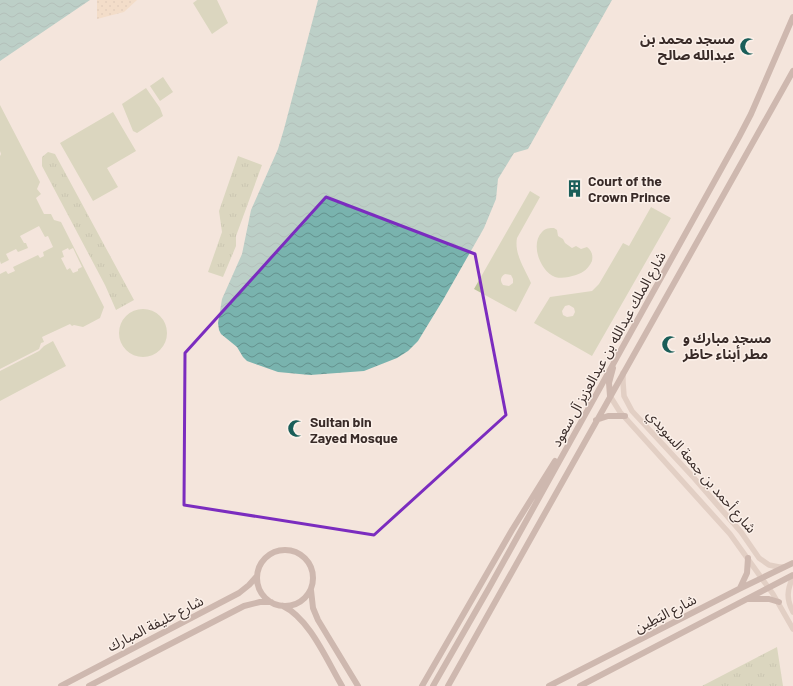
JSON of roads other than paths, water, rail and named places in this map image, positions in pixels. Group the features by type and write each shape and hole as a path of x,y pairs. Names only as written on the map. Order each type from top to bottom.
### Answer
{"main road":[{"name":"شارع الملك عبدالله بن عبدالعزيز آل سعود","path":"433,686 489,588 742,131 793,17"},
{"name":"شارع الملك عبدالله بن عبدالعزيز آل سعود","path":"448,686 793,71"},
{"path":"610,396 609,383 616,357"},
{"path":"596,420 608,416 625,416"},
{"path":"422,686 521,514 557,458 569,444"},
{"path":"342,686 307,626 298,616 282,606 271,602 260,591 257,576 261,564 268,556 278,551 289,550 300,554 308,562 313,574 311,589 312,602 318,620 358,686"},
{"path":"738,589 746,578 748,570 748,557"},
{"name":"شارع البَطِين","path":"549,686 738,589 793,563"},
{"name":"شارع خليفة المبارك","path":"61,686 239,593 257,576"},
{"name":"شارع البَطِين","path":"580,686 769,587 793,576"},
{"path":"282,606 292,605 301,601 311,589"},
{"path":"748,599 769,599 778,602"},
{"name":"شارع خليفة المبارك","path":"88,686 238,608 254,603 271,602"}],"street":[{"name":"شارع أحمد بن جمعة السويدي","path":"623,372 623,390 630,407 650,431 694,478 741,532 763,561 769,565 786,567"},
{"name":"شارع أحمد بن جمعة السويدي","path":"610,396 616,406 730,534 769,587 793,629"},
{"path":"682,479 690,480 694,478"},
{"path":"748,557 756,552"},
{"path":"793,576 788,589 788,597 793,612"}],"water":[{"path":"0,0 90,0 0,61"},
{"path":"318,0 612,0 528,149 514,153 498,179 496,199 484,228 418,341 408,351 397,358 364,371 310,375 278,372 247,361 237,347 221,334 218,323 222,299 242,254 251,210 278,149"}],"place":[{"name":"مسجد محمد بن عبدالله صالح","path":"748,46"},
{"name":"Court of the Crown Prince","path":"575,188"},
{"name":"مسجد مبارك و مطر أبناء حاظر","path":"670,345"},
{"name":"Sultan bin Zayed Mosque","path":"297,429"}]}
